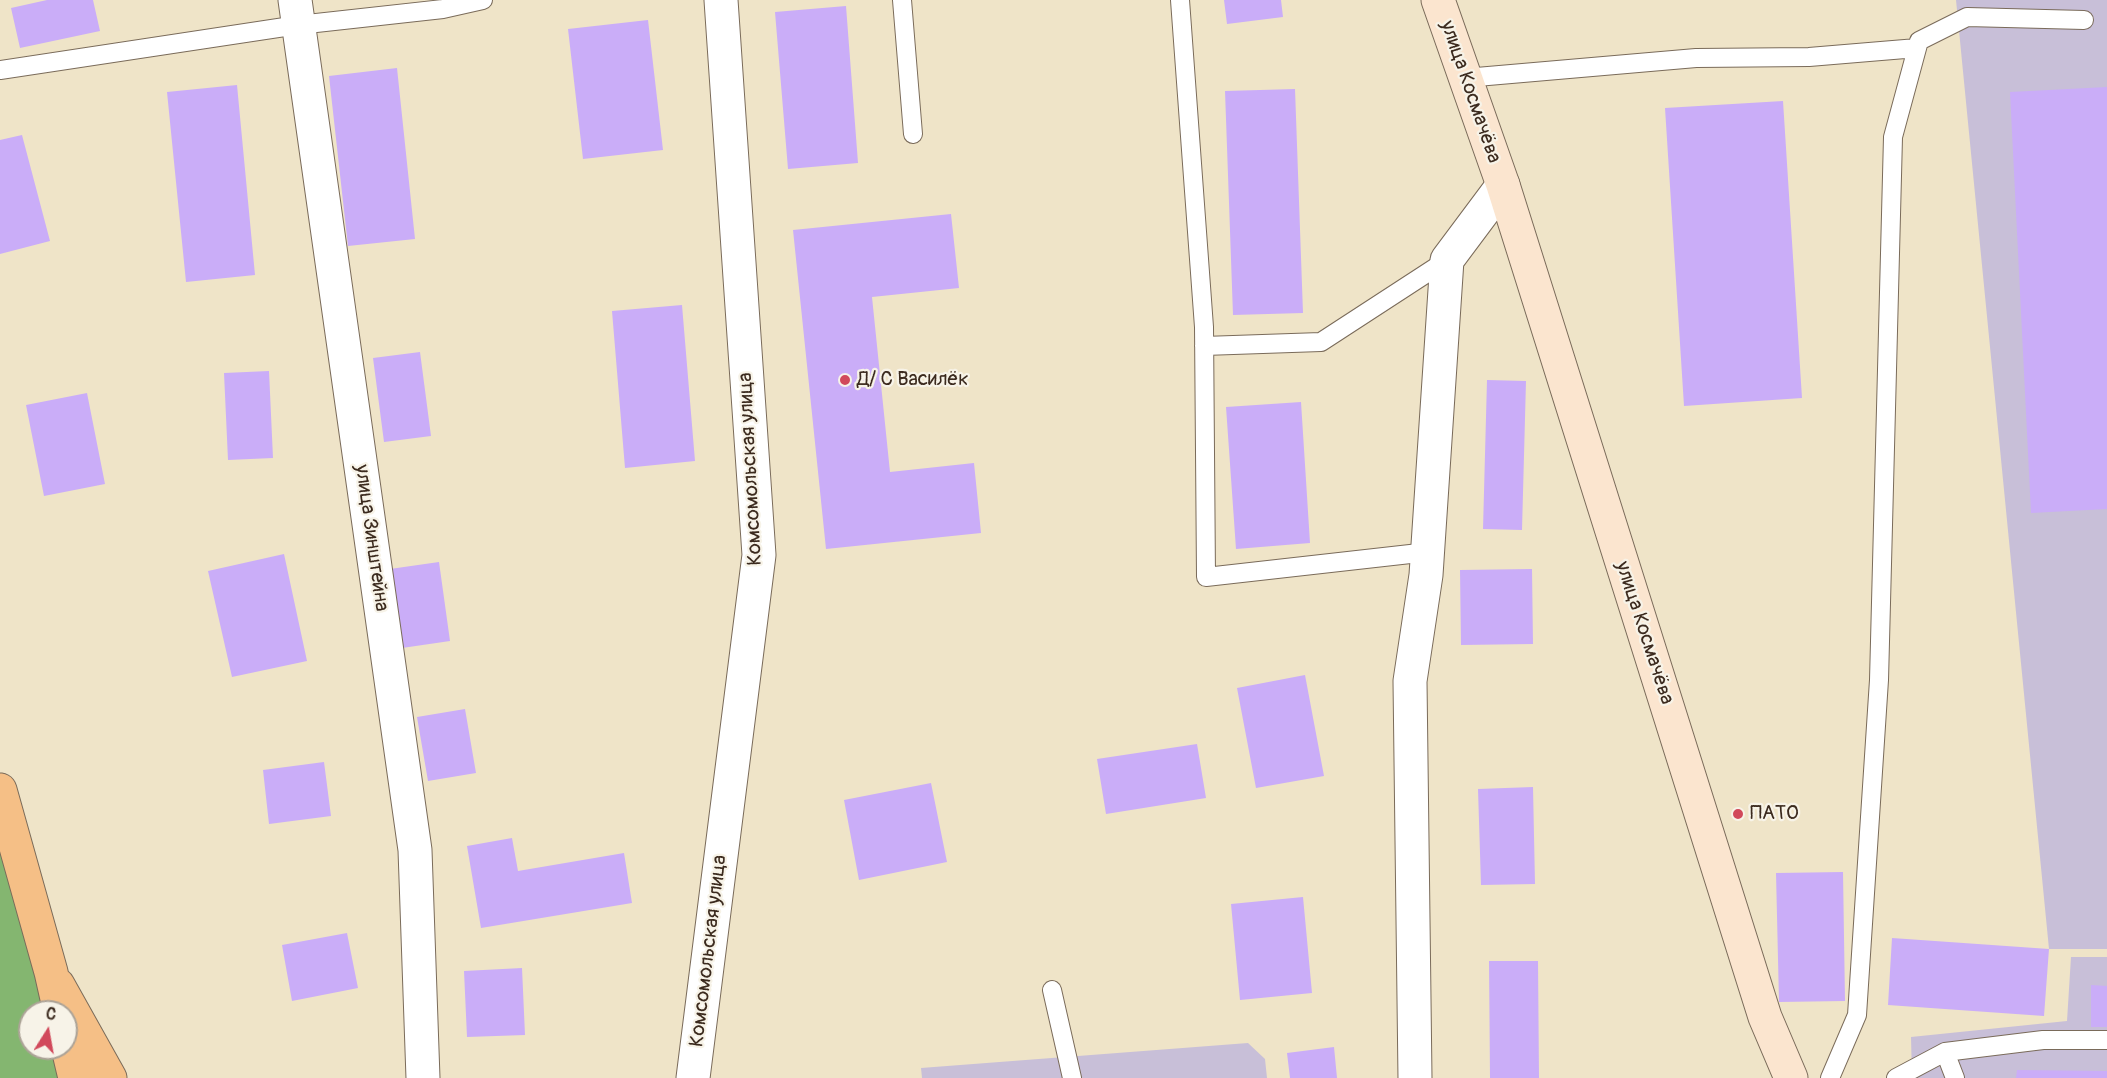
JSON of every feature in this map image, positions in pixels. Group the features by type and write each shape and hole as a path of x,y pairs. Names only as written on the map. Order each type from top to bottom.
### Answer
{"main road":[{"name":"улица Космачёва","path":"1438,0 1503,185 1766,1017 1791,1078"},
{"path":"0,790 57,1000"},
{"path":"51,972 110,1078"},
{"path":"71,1060 75,1078"}],"street":[{"name":"Комсомольская улица","path":"693,1078 759,555 721,0"},
{"name":"улица Зинштейна","path":"296,13 415,849 423,1078"},
{"name":"улица Космачёва","path":"1447,260 1503,185"},
{"path":"1415,1078 1410,681 1426,575 1447,260"}],"lane":[{"path":"0,70 296,13 443,9 483,0"},
{"path":"902,0 913,134"},
{"path":"1180,0 1204,346 1206,577 1428,552"},
{"path":"1830,1078 1857,1015 1878,680 1893,137 1918,41 1967,17 2084,20"},
{"path":"1465,78 1696,58 1809,57 1917,48"},
{"path":"1204,346 1321,342 1447,260"},
{"path":"1052,990 1072,1078"},
{"path":"1896,1078 1945,1052 2043,1040 2107,1040"},
{"path":"1945,1052 1955,1078"}],"shaded area":[{"path":"1956,0 2107,0 2107,949 2049,949"},
{"path":"2071,957 2107,957 2107,1078 1912,1078 1911,1037 2067,1021"},
{"path":"1248,1043 1265,1059 1267,1078 922,1078 921,1068"}],"green space":[{"path":"0,790 57,1000 18,1000 18,1060 70,1060 75,1078 0,1078"}],"building":[{"path":"47,0 93,0 100,31 20,48 11,8"},
{"path":"1224,0 1281,0 1283,17 1227,24"},
{"path":"846,6 858,163 788,169 775,12"},
{"path":"648,20 663,150 583,159 568,29"},
{"path":"397,68 415,239 348,246 329,76"},
{"path":"237,85 255,275 186,282 167,92"},
{"path":"2107,87 2107,509 2031,513 2010,92"},
{"path":"1295,89 1303,313 1233,315 1225,91"},
{"path":"1783,101 1802,398 1684,406 1665,108"},
{"path":"22,135 50,241 0,254 0,140"},
{"name":"Д/ С Василёк","path":"951,214 959,288 872,297 890,472 974,463 981,533 826,549 793,230"},
{"path":"682,305 695,461 625,468 612,311"},
{"path":"420,352 431,436 384,442 373,358"},
{"path":"269,371 273,458 228,460 224,373"},
{"path":"1487,380 1526,381 1522,530 1483,529"},
{"path":"87,393 105,484 44,496 26,405"},
{"path":"1301,402 1310,543 1236,549 1226,407"},
{"path":"284,554 307,661 232,677 208,571"},
{"path":"439,562 450,641 402,648 390,569"},
{"path":"1532,569 1533,644 1461,645 1460,570"},
{"path":"1305,675 1324,776 1256,788 1237,688"},
{"path":"465,709 476,773 428,781 417,717"},
{"path":"1197,744 1206,798 1106,814 1097,759"},
{"path":"324,762 331,816 269,824 263,770"},
{"path":"931,783 947,862 859,880 844,800"},
{"path":"1533,787 1535,884 1481,885 1478,789"},
{"path":"512,838 518,871 624,853 632,903 481,928 467,846"},
{"path":"1843,872 1845,1001 1779,1002 1776,873"},
{"path":"1303,897 1312,993 1240,1000 1231,904"},
{"path":"347,933 358,988 292,1001 282,945"},
{"path":"1892,938 2049,949 2044,1016 1888,1005"},
{"path":"1489,961 1538,961 1539,1078 1490,1078"},
{"path":"522,968 525,1035 467,1037 464,971"},
{"path":"2091,985 2107,986 2107,1027 2091,1027"},
{"path":"1334,1047 1337,1078 1290,1078 1287,1053"},
{"path":"2017,1070 2107,1071 2107,1078 2016,1078"}],"place":[{"name":"Д/ С Василёк","path":"845,380"},
{"name":"ПАТО","path":"1738,814"}]}
